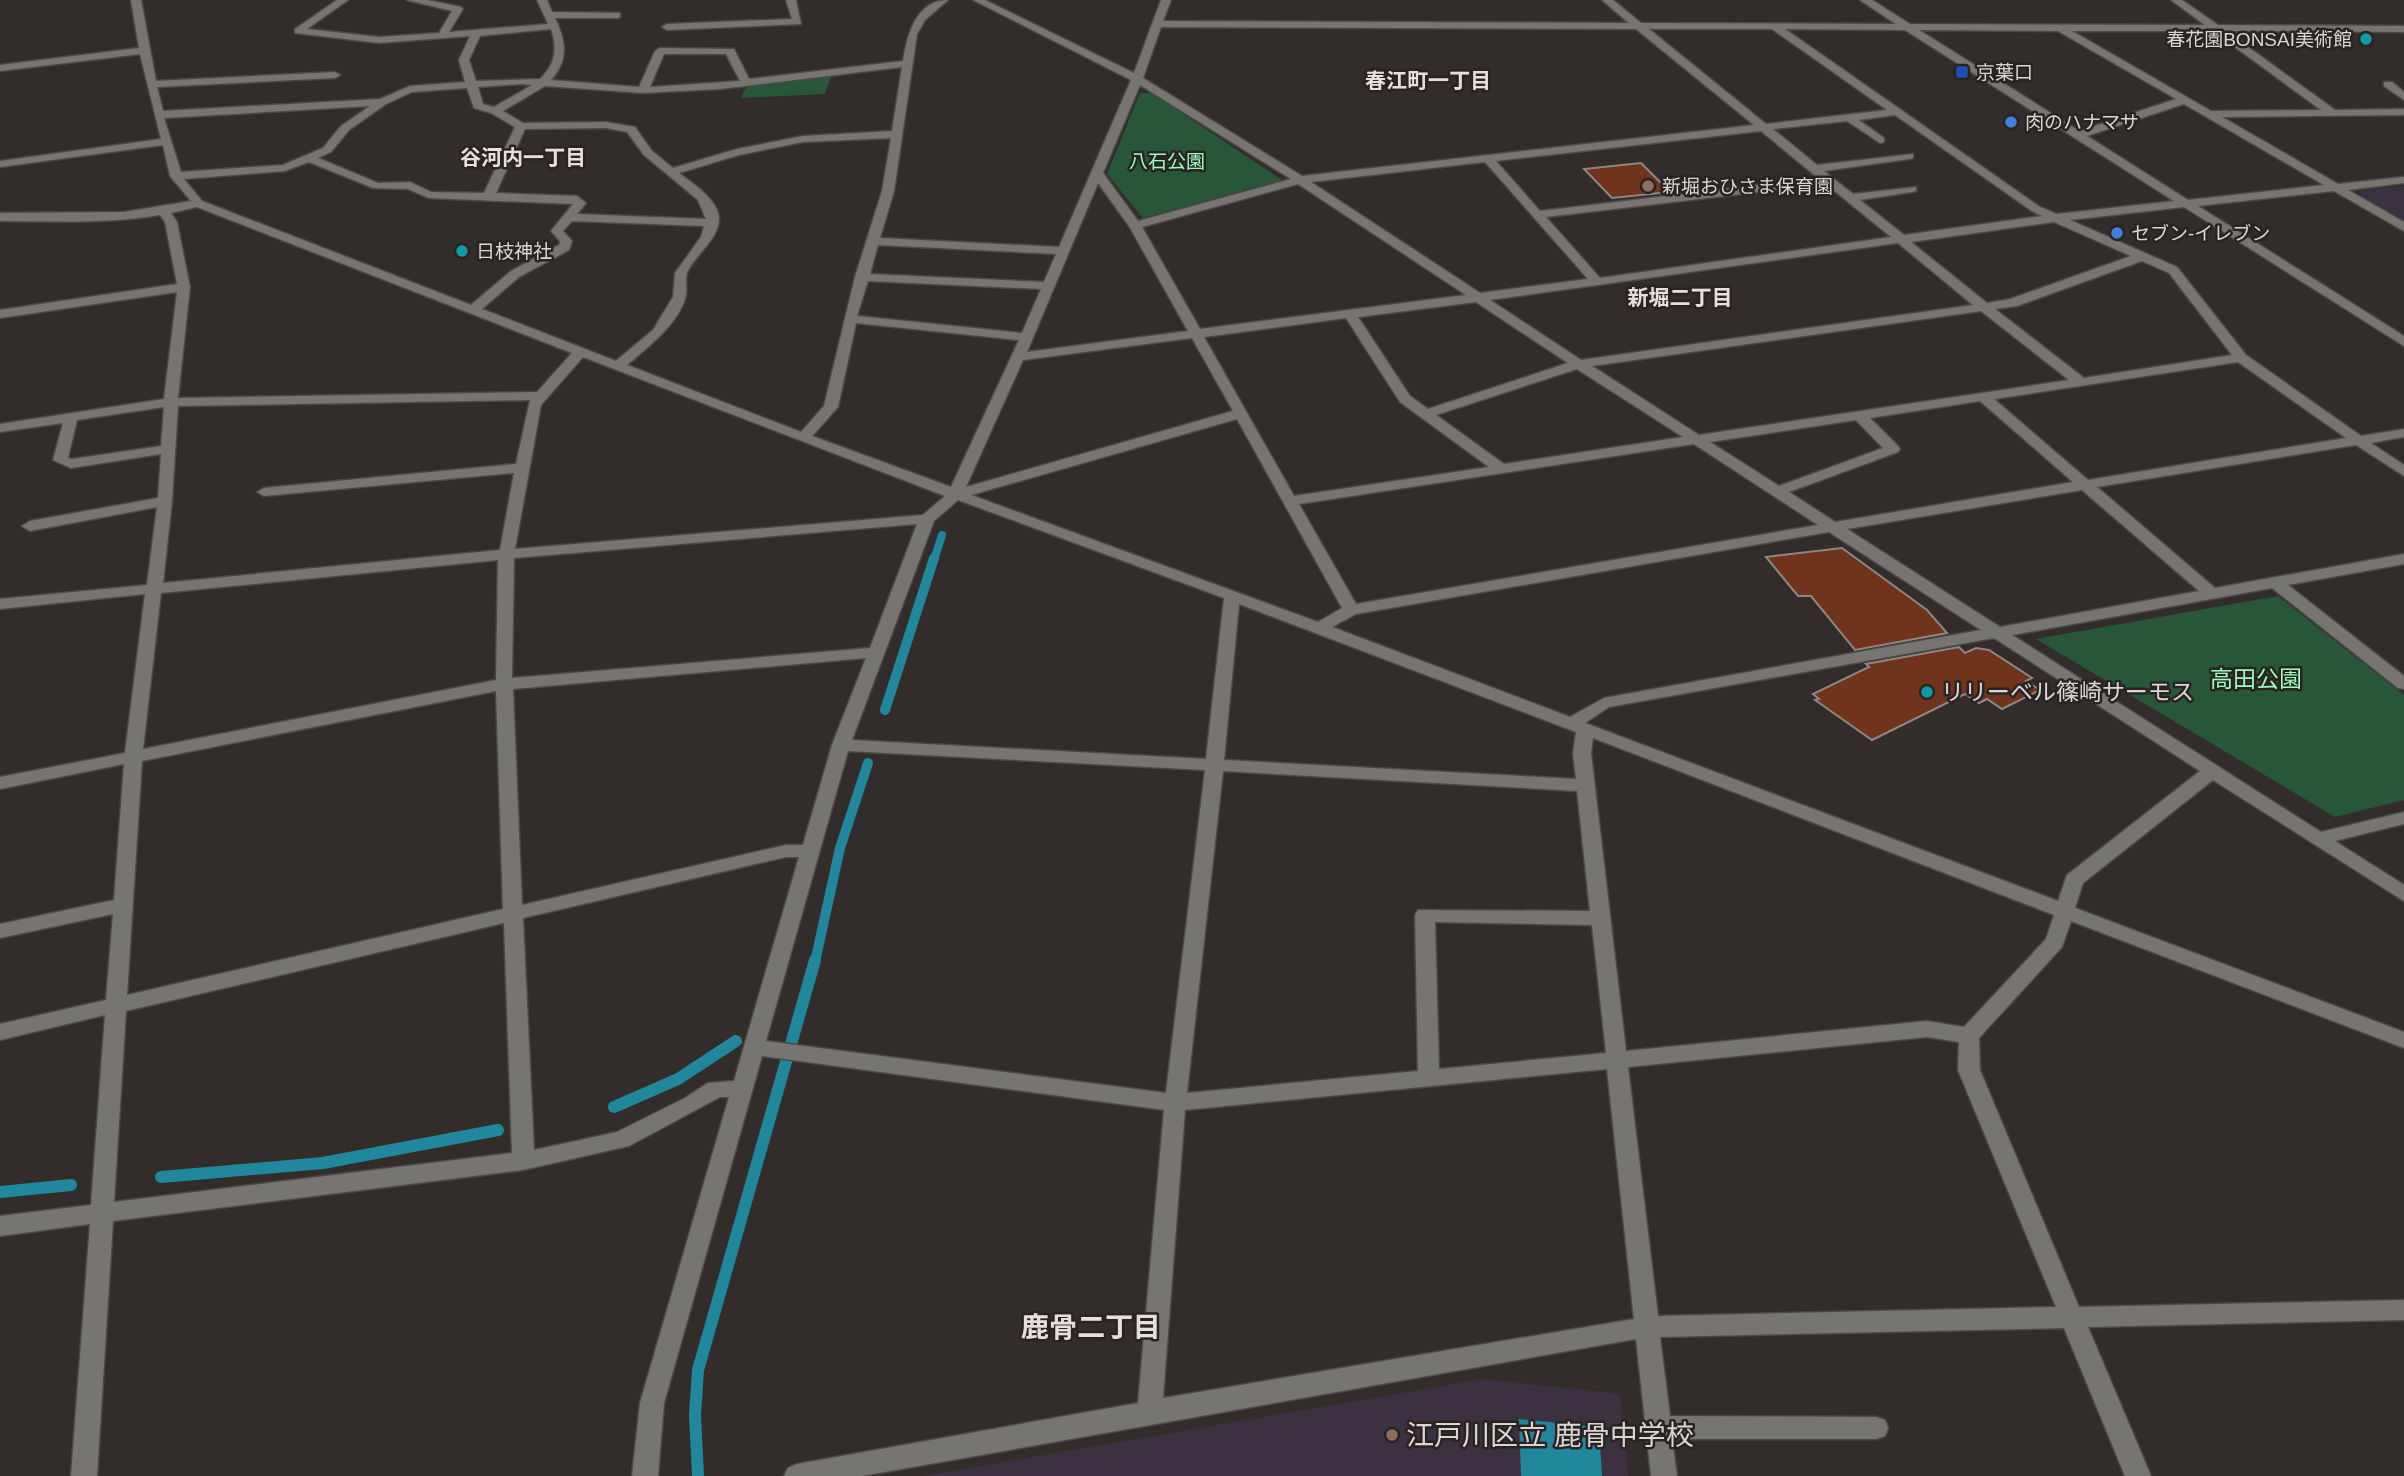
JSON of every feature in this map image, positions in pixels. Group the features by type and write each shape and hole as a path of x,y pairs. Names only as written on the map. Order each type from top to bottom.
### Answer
{"street":[{"path":"136,0 158,115 176,176 198,203 345,261 475,308 803,438 1319,628 2404,1040"},
{"path":"343,0 298,31 379,40 554,26"},
{"path":"412,0 416,3 458,9 442,36"},
{"path":"495,110 544,82 558,66 559,40 542,0"},
{"path":"667,27 799,22 791,0"},
{"path":"803,438 831,407 849,319 888,191 912,34 921,18 943,0"},
{"path":"978,0 1137,79 1300,180 1579,364 2404,894"},
{"path":"955,495 1064,251 1137,79 1166,0"},
{"path":"1607,0 1984,307 2081,382"},
{"path":"1866,0 2404,342"},
{"path":"2176,0 2333,113"},
{"path":"548,15 617,15"},
{"path":"1159,24 2404,29"},
{"path":"1774,26 2054,218 2173,270 2241,358 2404,472"},
{"path":"2059,27 2404,227"},
{"path":"476,34 464,60 478,106 495,110 521,126 606,125 631,129 648,153 703,198 713,216 707,237 681,273 679,297 658,332 618,366"},
{"path":"0,68 145,50"},
{"path":"643,90 660,51 730,51 746,83"},
{"path":"176,176 285,167 327,150 345,128 382,102 410,89 470,83 544,82 643,90 746,83 909,62"},
{"path":"152,84 335,75"},
{"path":"2388,84 2404,97"},
{"path":"2079,135 2185,100"},
{"path":"158,115 382,102"},
{"path":"1135,225 1300,180 1897,112"},
{"path":"2209,114 2404,112"},
{"path":"1849,117 1880,140"},
{"path":"488,197 521,126"},
{"path":"671,172 737,152 803,139 898,134"},
{"path":"0,164 167,141"},
{"path":"1814,169 1909,156"},
{"path":"309,158 377,186 411,185 429,195 573,198 580,203 557,231 566,241 565,247 515,274 475,308"},
{"path":"1487,158 1597,282"},
{"path":"1097,173 1135,225 1351,610"},
{"path":"1537,215 1828,180"},
{"path":"1018,356 1478,298 2054,218 2404,180"},
{"path":"1850,198 1912,189"},
{"path":"0,217 132,217 165,213 198,203"},
{"path":"84,1476 118,1006 132,757 165,501 171,402 184,287 171,222 165,213"},
{"path":"567,217 712,223"},
{"path":"874,241 1064,251"},
{"path":"1426,414 1579,364 2011,303 2143,256"},
{"path":"861,278 1049,286"},
{"path":"0,314 184,287"},
{"path":"1350,315 1405,399 1500,468"},
{"path":"849,319 1027,337"},
{"path":"523,1161 505,684 505,555 534,404 581,351"},
{"path":"1288,501 2241,358"},
{"path":"0,428 171,402 540,396"},
{"path":"1982,397 2212,594"},
{"path":"645,1476 652,1403 841,745 927,519 955,495 1239,414"},
{"path":"1778,491 1893,449 1859,415"},
{"path":"71,417 60,460 71,464 169,449"},
{"path":"1319,628 1351,610 1832,525 2404,433"},
{"path":"264,492 521,468"},
{"path":"30,526 165,501"},
{"path":"0,604 505,555 927,519"},
{"path":"1577,727 1604,703 2404,559"},
{"path":"2276,583 2404,684"},
{"path":"1150,1412 1175,1103 1232,597"},
{"path":"0,783 505,684 877,652"},
{"path":"1577,727 1619,1060 1664,1476"},
{"path":"841,745 1586,785"},
{"path":"2138,1476 1969,1070 1969,1036 2055,942 2074,880 2211,772"},
{"path":"2316,839 2404,818"},
{"path":"0,1032 786,851 812,851"},
{"path":"0,930 124,905"},
{"path":"1429,1079 1425,915 1601,918"},
{"path":"754,1047 1175,1103 1927,1029 1969,1036"},
{"path":"0,1226 523,1161 621,1140 693,1104 716,1089 742,1089"},
{"path":"797,1476 1646,1327 2404,1310"},
{"path":"1660,1427 1876,1428"}],"shaded area":[{"path":"2404,186 2404,221 2362,197 2360,191"},
{"name":"江戸川区立 鹿骨中学校","path":"1483,1379 1620,1394 1628,1476 923,1476"}],"green space":[{"path":"832,74 825,94 741,98 747,85"},
{"name":"八石公園","path":"1140,93 1152,93 1282,180 1143,218 1107,174"},
{"name":"高田公園","path":"2278,596 2404,695 2404,800 2335,817 2036,639"}],"water":[{"path":"1519,1419 1599,1427 1602,1476 1521,1476"}],"building":[{"path":"1641,163 1670,192 1612,198 1584,169"},
{"path":"1842,548 1927,610 1947,633 1855,650 1811,596 1798,596 1766,557"},
{"name":"リリーベル篠崎サーモス","path":"1959,647 1965,653 1976,648 1989,650 2032,678 2026,681 2040,690 2002,709 1987,699 1979,703 1965,694 1872,740 1815,700 1819,699 1813,694 1869,667 1866,664"}],"waterway":[{"path":"934,560 942,535"},
{"path":"885,710 934,558"},
{"path":"815,962 840,848 868,763"},
{"path":"698,1476 695,1415 698,1370 815,960"},
{"path":"614,1107 678,1079 736,1041"},
{"path":"161,1177 323,1163 498,1130"},
{"path":"0,1192 71,1185"}],"place":[{"name":"春花園BONSAI美術館","path":"2366,39"},
{"name":"京葉口","path":"1962,72"},
{"name":"肉のハナマサ","path":"2011,122"},
{"name":"新堀おひさま保育園","path":"1648,186"},
{"name":"セブン-イレブン","path":"2117,233"},
{"name":"日枝神社","path":"462,251"},
{"name":"リリーベル篠崎サーモス","path":"1927,692"},
{"name":"江戸川区立 鹿骨中学校","path":"1392,1435"}],"district":[{"name":"春江町一丁目","path":"1428,81"},
{"name":"谷河内一丁目","path":"523,158"},
{"name":"新堀二丁目","path":"1680,298"},
{"name":"鹿骨二丁目","path":"1091,1327"}]}
